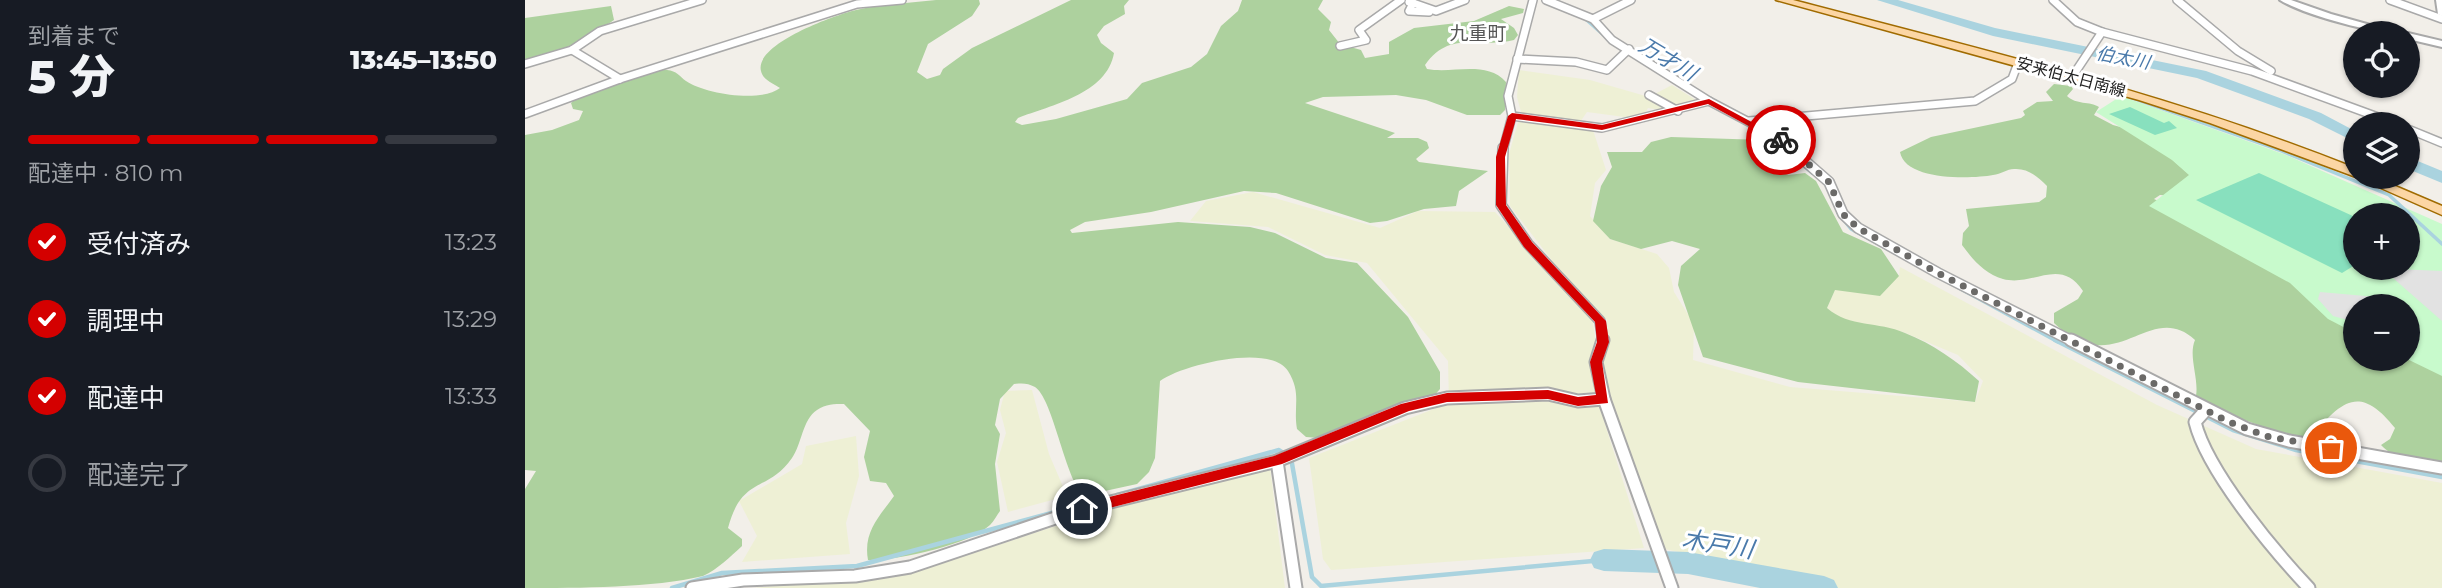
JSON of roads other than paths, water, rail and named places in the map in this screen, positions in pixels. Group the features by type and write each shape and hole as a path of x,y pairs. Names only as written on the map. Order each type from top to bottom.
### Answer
{"main road":[{"name":"安来伯太日南線","path":"1781,0 2018,63 2074,74 2210,118 2343,168"},
{"path":"2391,189 2442,211"}],"street":[{"path":"525,64 572,50 600,31 702,0"},
{"path":"525,114 620,79 854,2 902,0"},
{"path":"1340,46 1366,40 1359,30 1401,0 1436,11 1465,0"},
{"path":"1533,0 1509,96 1512,116 1501,157 1501,205 1528,244 1601,321 1603,342 1596,362 1604,399 1672,588"},
{"path":"1546,0 1593,19 1612,40 1626,50 1709,101 1779,138 1829,182 1843,214 1858,228 1938,273 2205,411 2266,436 2442,468"},
{"path":"1593,19 1628,0"},
{"path":"2053,0 2077,22 2102,33 2185,50 2238,65 2367,112"},
{"path":"2177,0 2221,38 2266,69 2369,112"},
{"path":"2284,0 2347,21"},
{"path":"2390,0 2442,19"},
{"path":"2440,0 2442,14"},
{"path":"1413,3 1409,11 1433,13"},
{"path":"2074,74 2102,33"},
{"path":"2420,39 2442,44"},
{"path":"572,50 620,79"},
{"path":"1517,59 1576,62 1607,70 1626,50"},
{"path":"1749,121 1975,101 2012,79 2018,63"},
{"path":"1649,95 1678,111"},
{"path":"1512,116 1602,128 1678,111 1709,101"},
{"path":"2420,134 2442,143"},
{"path":"692,588 743,580 854,582 910,567 1082,509 1277,461 1405,408 1447,398 1548,394 1578,401 1604,399"},
{"path":"2205,411 2196,422 2197,430 2223,479 2259,530 2309,588"},
{"path":"1277,461 1296,588"}],"waterway":[{"name":"伯太川","path":"1884,0 1993,32 2201,74 2315,116 2343,131"},
{"name":"万才川","path":"1585,19 1613,44"},
{"path":"2131,98 2278,150"},
{"name":"万才川","path":"1751,127 1785,150"},
{"name":"万才川","path":"1783,148 1812,173"},
{"path":"2274,148 2389,195 2442,244"},
{"name":"伯太川","path":"2420,168 2442,178"},
{"name":"万才川","path":"1838,213 1851,229 2058,342"},
{"name":"万才川","path":"2055,340 2233,430 2296,450 2442,477"},
{"path":"1117,495 1279,450 1285,454"},
{"path":"1291,458 1312,577 1321,586 1604,560"},
{"path":"672,588 722,573 857,566 1066,509"},
{"name":"木戸川","path":"1604,560 1688,563 1824,588"}],"district":[{"name":"九重町","path":"1478,33"}]}
